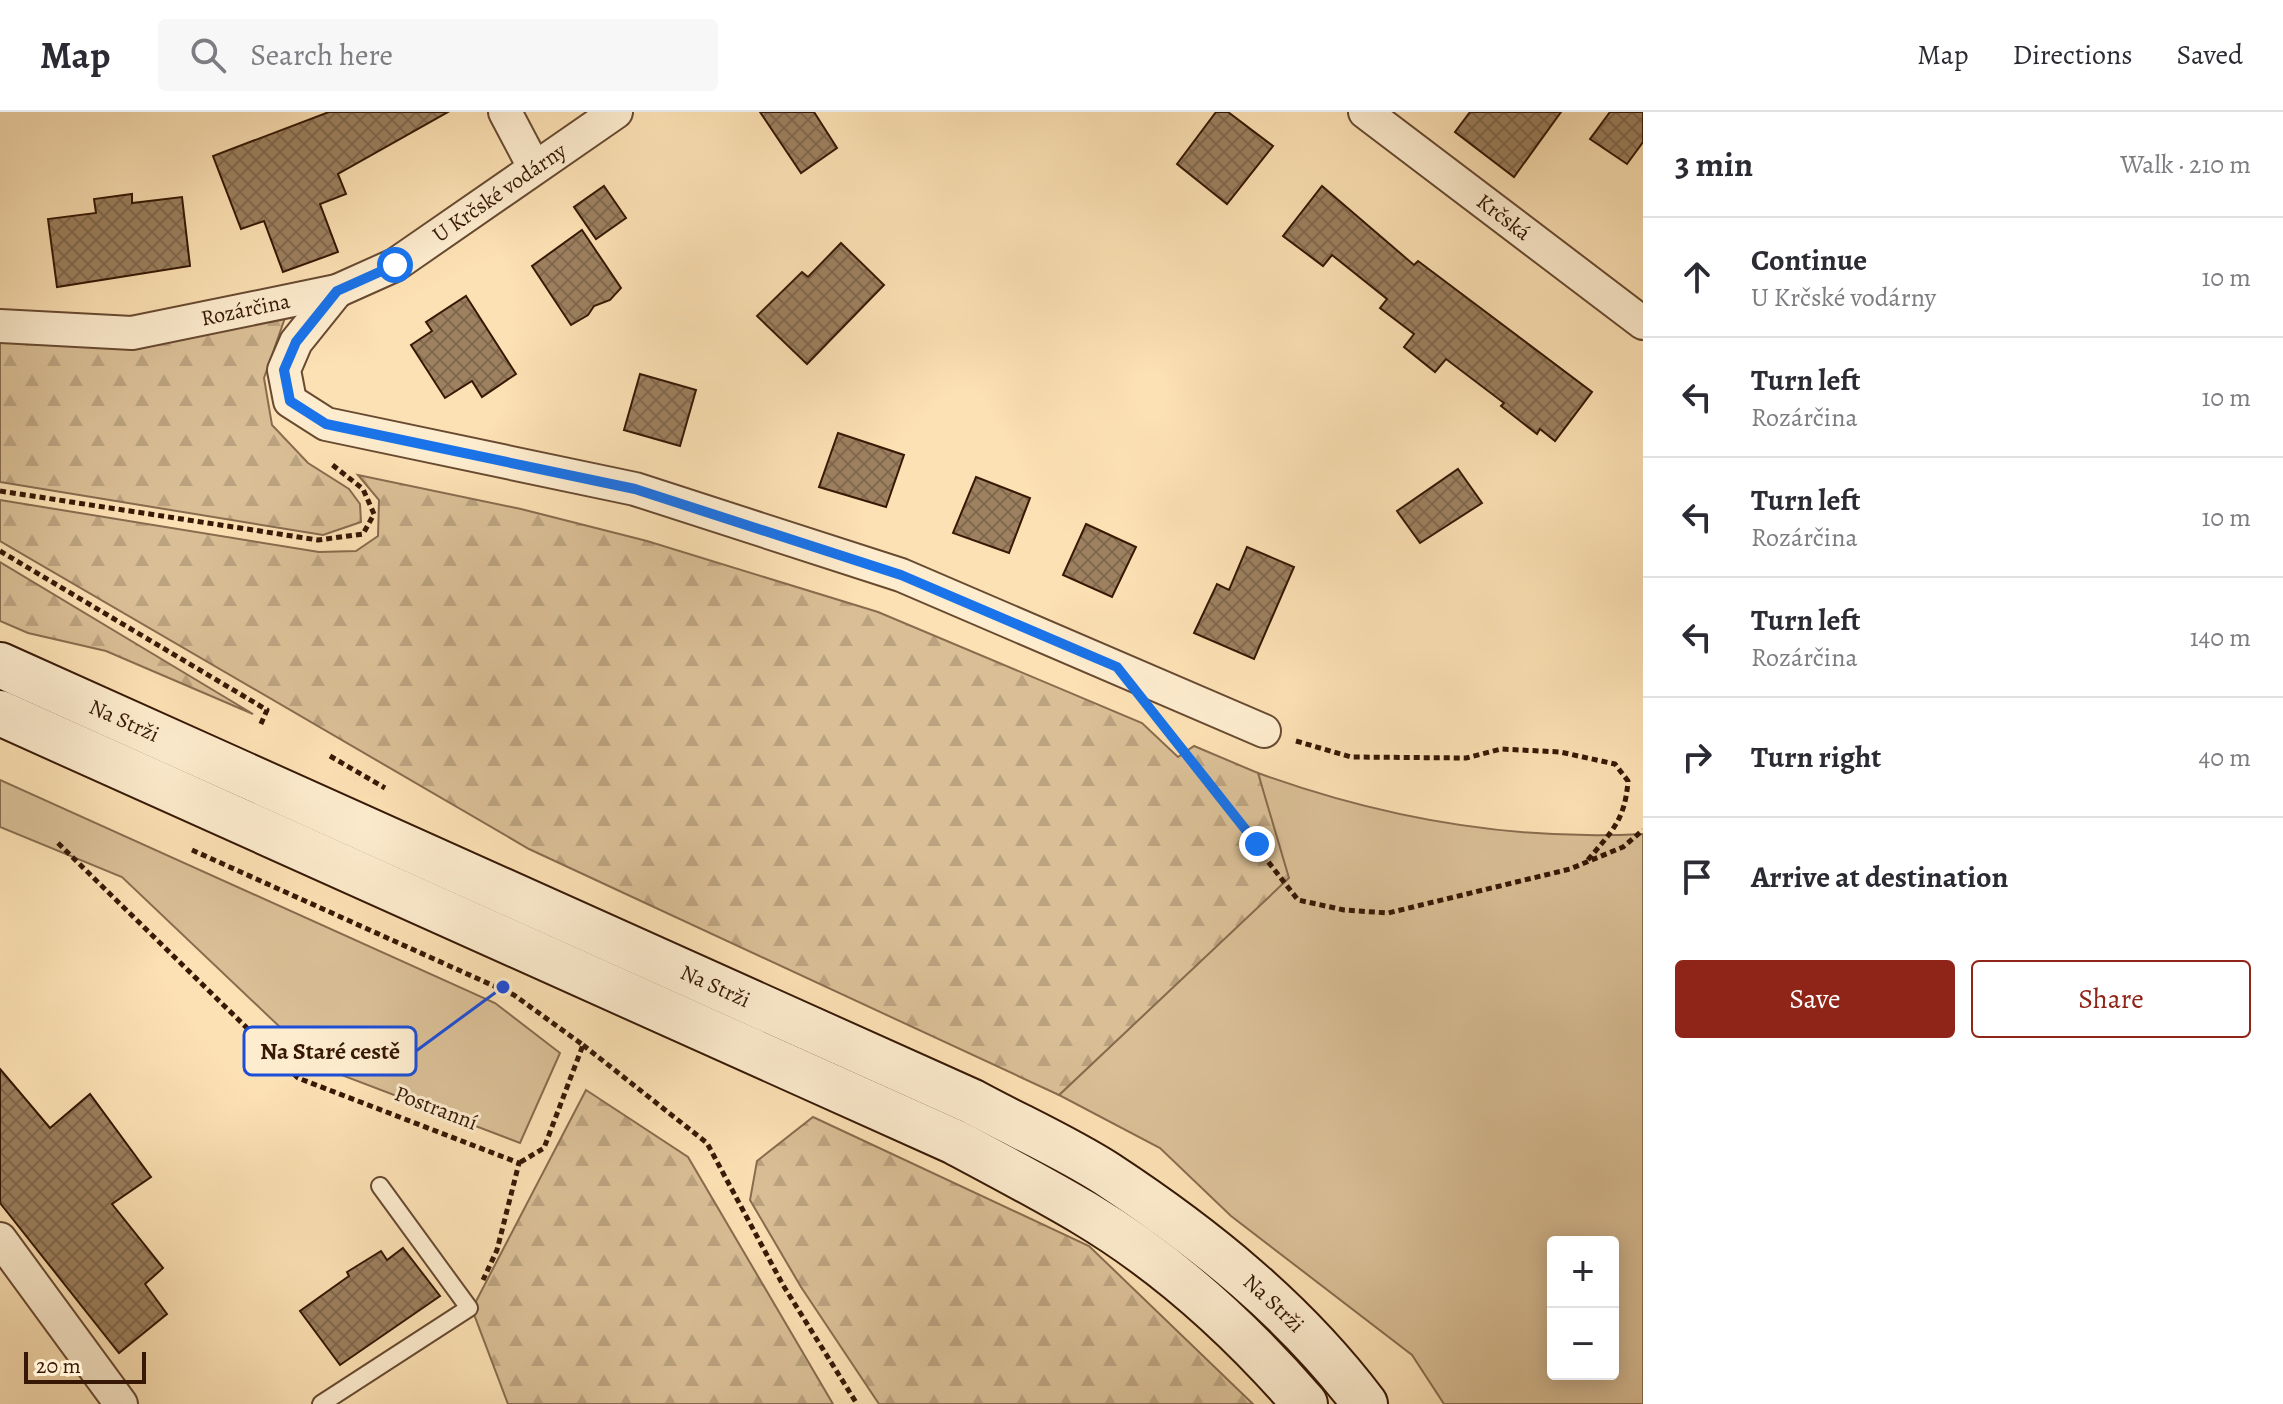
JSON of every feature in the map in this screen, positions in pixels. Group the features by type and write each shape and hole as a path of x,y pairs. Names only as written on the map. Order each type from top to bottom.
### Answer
{"street":[{"path":"505,112 534,167"},
{"name":"U Krčské vodárny","path":"337,291 395,265 616,112"},
{"name":"Krčská","path":"1365,112 1643,323"},
{"name":"Rozárčina","path":"0,326 132,333 337,291"},
{"name":"Rozárčina","path":"337,291 296,342 284,370 290,401 326,424 635,489 886,570 1264,731"},
{"name":"Na Strži","path":"0,665 973,1102 1065,1151 1105,1173 1208,1244 1288,1317 1365,1404"},
{"name":"Na Strži","path":"0,713 955,1142 1086,1214 1181,1281 1258,1350 1305,1404"},
{"path":"0,1239 121,1404"}],"lane":[{"path":"321,1404 469,1308 380,1186"}],"path":[{"path":"0,491 318,540 363,534 374,514 363,489 326,460"},
{"path":"0,551 267,710 260,726"},
{"path":"1161,725 1298,900 1344,910 1388,913 1570,869 1623,847 1643,830"},
{"path":"1264,731 1351,757 1466,758 1501,749 1560,752 1615,764 1628,781 1626,804 1618,826 1587,862"},
{"name":"Postranní","path":"58,843 298,1078 519,1163"},
{"path":"290,896 514,995 707,1143 783,1285 857,1404"},
{"path":"469,1308 497,1250 519,1163 544,1148 583,1045"}],"green space":[{"path":"286,315 264,378 272,425 308,463 349,489 360,504 361,522 323,535 0,482 0,331 136,349"},
{"path":"358,475 521,509 647,541 878,612 1142,723 1178,757 1194,746 1258,773 1289,878 1059,1095 529,849 0,541 0,500 319,552 356,551 378,536 379,500"},
{"path":"0,562 253,714 106,651 28,633 0,621"},
{"path":"1258,773 1352,802 1448,823 1545,834 1643,834 1643,1404 1444,1404 1412,1355 1231,1216 1160,1148 1059,1095 1286,880"},
{"path":"0,780 495,1003 560,1053 520,1143 323,1068 122,877 0,827"},
{"path":"586,1090 688,1157 833,1404 508,1404 472,1309"},
{"path":"813,1117 1089,1246 1253,1404 879,1404 801,1287 750,1200 757,1161"}],"building":[{"path":"329,112 448,112 338,174 346,194 320,204 338,252 283,272 264,221 241,229 213,156"},
{"path":"760,112 814,112 837,148 801,173"},
{"path":"1216,112 1228,112 1273,146 1227,204 1177,164"},
{"path":"1470,112 1561,112 1514,177 1455,132"},
{"path":"1610,112 1643,112 1643,142 1627,164 1590,139"},
{"path":"604,186 626,218 596,239 574,207"},
{"path":"1322,186 1414,265 1418,261 1592,392 1555,441 1540,429 1537,434 1501,406 1504,403 1446,359 1435,372 1404,347 1414,334 1380,308 1387,299 1332,255 1323,266 1283,236"},
{"path":"132,194 132,203 182,197 190,266 57,287 48,219 96,213 94,199"},
{"path":"582,230 621,288 610,300 594,306 588,315 571,325 532,266"},
{"path":"841,243 884,285 807,364 757,316 802,272 808,277"},
{"path":"466,296 516,374 482,397 472,381 445,398 411,345 432,331 426,322"},
{"path":"640,374 696,390 680,446 624,430"},
{"path":"838,433 904,455 886,507 819,487"},
{"path":"1458,469 1482,503 1420,543 1397,511"},
{"path":"976,477 1030,498 1009,553 953,533"},
{"path":"1086,524 1136,547 1112,597 1063,575"},
{"path":"1247,547 1294,567 1254,659 1194,633 1217,584 1229,590"},
{"path":"0,1069 50,1128 90,1094 151,1177 112,1204 163,1268 145,1284 167,1314 119,1353 0,1203"},
{"path":"403,1248 440,1296 340,1365 300,1311 349,1276 347,1272 381,1251 387,1260"}],"place":[{"name":"Na Staré cestě","path":"503,987"}],"route":[{"path":"395,265 337,291 296,342 284,370 290,401 326,424 635,489 901,575 1117,667 1257,844"}]}
